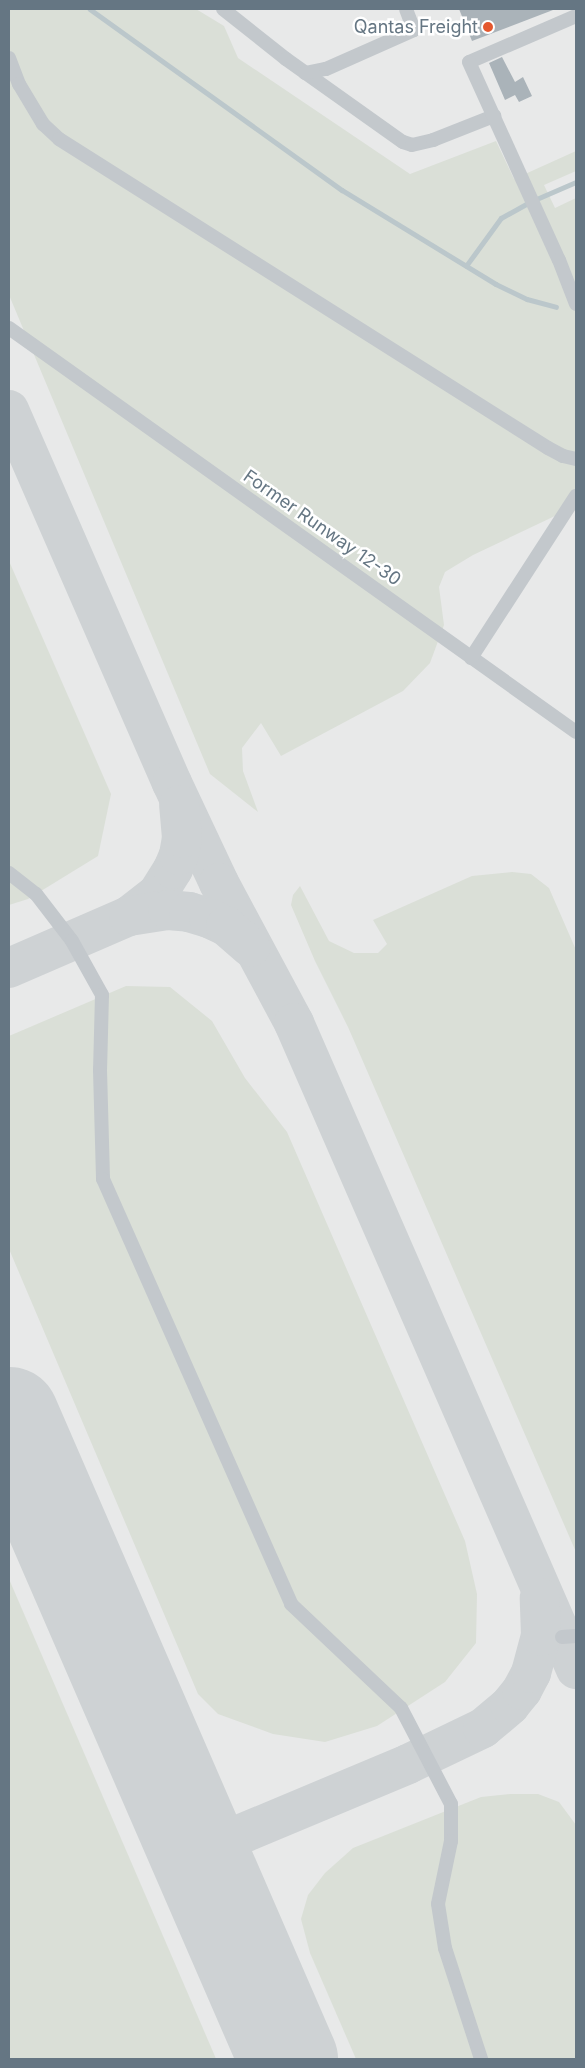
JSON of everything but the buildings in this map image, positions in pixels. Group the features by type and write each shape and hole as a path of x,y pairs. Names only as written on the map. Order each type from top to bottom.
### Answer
{"lane":[{"path":"223,9 305,73 403,142 412,145 455,133 494,116"},
{"path":"305,73 326,69 414,30 406,9"},
{"path":"576,16 470,62 559,260 576,304"},
{"path":"9,58 19,84 34,109 44,124 59,139 548,448 576,460"},
{"name":"Former Runway 12-30","path":"9,328 576,732"},
{"path":"471,658 576,496"},
{"path":"9,873 36,894 72,941 102,995 100,1070 103,1178 291,1604 401,1708 452,1804 450,1841 438,1904 445,1948 481,2059"},
{"path":"562,1637 576,1636"}],"shaded area":[{"path":"9,9 576,9 576,2059 9,2059"},
{"path":"9,9 196,9 224,26 238,58 410,174 496,141 514,179 576,151 576,171 544,185 555,208 576,198 576,506 473,555 445,572 439,587 444,625 430,663 403,691 281,756 261,723 242,748 243,771 258,812 210,774 9,295"},
{"path":"9,561 111,794 98,856 28,899 9,905"},
{"path":"512,872 531,874 549,888 576,950 576,1552 348,1027 315,961 291,905 293,895 300,886 329,941 354,953 378,953 387,944 373,920 472,876"},
{"path":"126,986 170,987 212,1021 245,1078 287,1132 465,1541 477,1594 476,1643 445,1682 377,1726 325,1742 273,1734 218,1714 198,1694 9,1249 9,1036"},
{"path":"9,1579 214,2054 216,2059 9,2059"},
{"path":"538,1794 559,1802 576,1825 576,2059 356,2059 310,1953 301,1919 308,1895 325,1873 353,1848 481,1797"}],"waterway":[{"path":"90,9 342,190 496,284 527,299 556,307"},
{"path":"466,266 501,218 532,201 576,182"}],"taxiway":[{"path":"9,410 172,783 219,883 294,1023 576,1669"},
{"path":"129,916 158,893 173,869 179,855 182,838 179,805"},
{"path":"9,968 129,916 168,910 189,912 209,918 226,926 250,947"},
{"path":"9,1465 32,1470"},
{"path":"198,1852 408,1764 483,1728 510,1705 522,1690 531,1673 541,1636 540,1598"}],"runway":[{"path":"9,1416 288,2059"}],"place":[{"name":"Qantas Freight","path":"488,27"}]}
